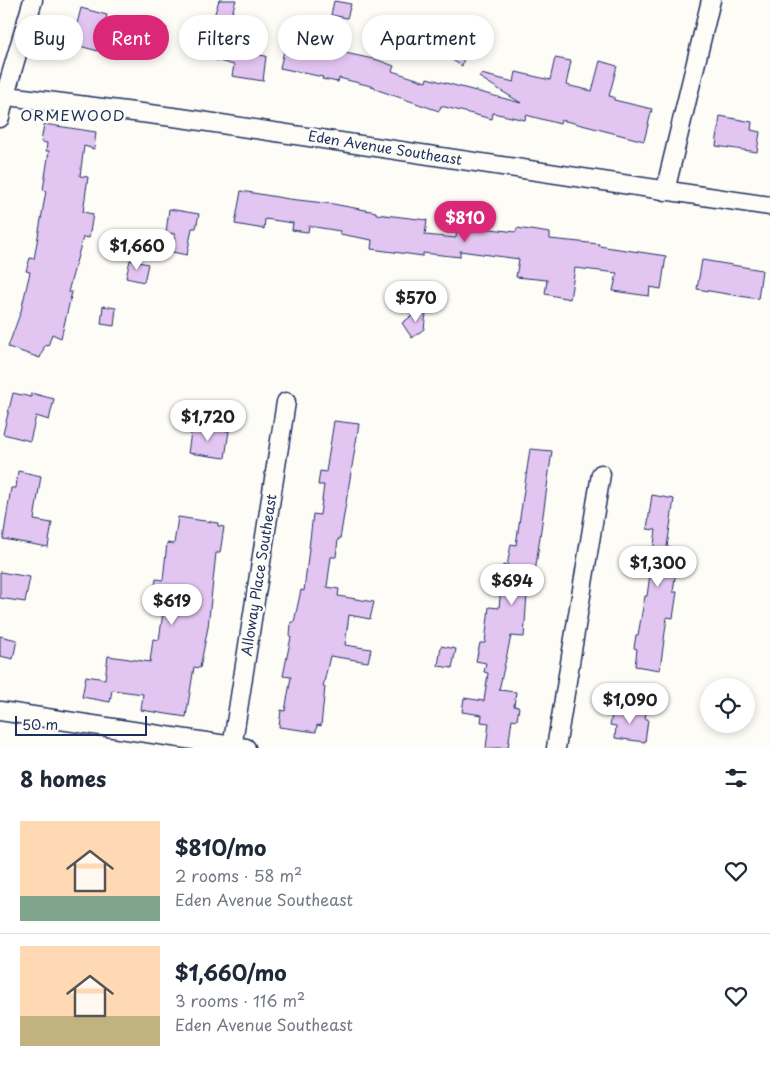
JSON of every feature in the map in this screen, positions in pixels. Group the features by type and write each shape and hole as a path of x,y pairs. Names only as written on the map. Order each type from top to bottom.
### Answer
{"street":[{"path":"0,118 2,95 33,0"},
{"path":"665,190 711,0"},
{"name":"Eden Avenue Southeast","path":"2,95 181,118 770,206"},
{"name":"Alloway Place Southeast","path":"237,747 286,402"},
{"path":"556,748 601,474"},
{"path":"0,711 237,747"}],"building":[{"path":"219,0 236,0 232,15 214,15"},
{"path":"334,1 351,4 348,15 331,15"},
{"path":"81,8 107,15 93,15 93,50 83,47 83,15 79,15"},
{"path":"352,54 362,57 362,60 378,60 394,66 392,71 426,82 427,78 521,103 479,77 481,74 514,82 516,72 550,80 555,58 571,61 566,85 592,91 600,61 617,66 609,96 614,97 614,100 652,109 644,141 561,120 560,124 526,115 525,120 493,113 492,119 441,106 439,111 375,89 375,87 339,78 338,82 322,79 323,77 280,68 282,60 352,60"},
{"path":"215,60 266,60 263,81 232,76 234,65"},
{"path":"452,60 463,60 462,66"},
{"path":"720,116 752,122 751,130 760,132 757,152 716,146"},
{"path":"44,124 96,132 94,149 84,146 80,176 88,177 83,212 93,214 89,238 83,237 68,292 72,292 61,338 52,334 48,346 45,345 40,358 8,347 21,311 30,272 26,271 30,258 34,259 46,191 43,190 49,151 46,151 47,143 41,142"},
{"path":"241,191 333,204 376,212 376,214 427,220 425,235 456,238 457,225 516,232 517,228 550,233 550,239 599,244 599,246 666,256 661,289 650,287 649,296 613,291 617,273 575,268 570,299 545,294 547,280 516,277 519,259 460,251 460,257 423,253 423,256 371,249 372,240 340,234 340,231 309,226 308,232 292,230 293,223 265,219 264,229 235,224"},
{"path":"169,209 199,214 196,228 192,228 187,255 172,252 175,234 166,233"},
{"path":"130,260 148,264 144,282 126,278"},
{"path":"702,260 762,270 758,299 697,289"},
{"path":"427,305 424,329 412,338 402,323"},
{"path":"103,306 116,308 114,326 101,324"},
{"path":"13,393 31,397 31,393 54,399 49,420 36,416 30,441 3,434"},
{"path":"334,421 359,424 340,539 338,539 336,557 331,557 327,587 339,589 338,596 374,602 370,619 349,615 345,645 371,649 368,662 330,656 323,687 325,687 321,726 317,725 316,732 279,727 281,710 285,711 291,677 283,676 291,637 291,622 294,622 301,590 304,591 313,514 320,515 324,485 318,485 320,471 326,472"},
{"path":"192,426 229,431 225,458 188,453"},
{"path":"530,449 552,451 532,594 527,594 524,637 511,636 499,690 516,692 514,706 519,707 517,720 512,719 508,748 486,748 489,723 481,722 482,715 462,712 464,698 484,701 488,673 484,672 486,663 476,661 480,643 485,643 489,607 499,608 503,565 507,566 511,544 516,545"},
{"path":"18,471 41,476 34,520 52,523 48,547 3,539 11,488 16,488"},
{"path":"652,495 674,499 667,547 679,548 673,592 677,592 673,618 667,617 660,670 635,666 637,649 634,648 645,596 647,596 656,530 647,529"},
{"path":"178,517 218,523 218,526 224,527 220,553 216,553 208,627 200,668 194,667 186,717 141,710 143,694 112,690 110,702 82,697 86,676 105,679 108,656 150,662 153,639 159,640 163,613 152,611 156,579 163,580 167,543 174,544"},
{"path":"0,572 30,577 25,602 0,598"},
{"path":"0,636 17,640 13,659 0,656"},
{"path":"441,646 456,649 452,668 438,666"},
{"path":"613,709 646,713 645,719 648,719 645,742 615,738 616,726 610,725"}],"district":[{"name":"ORMEWOOD","path":"73,116"}]}
